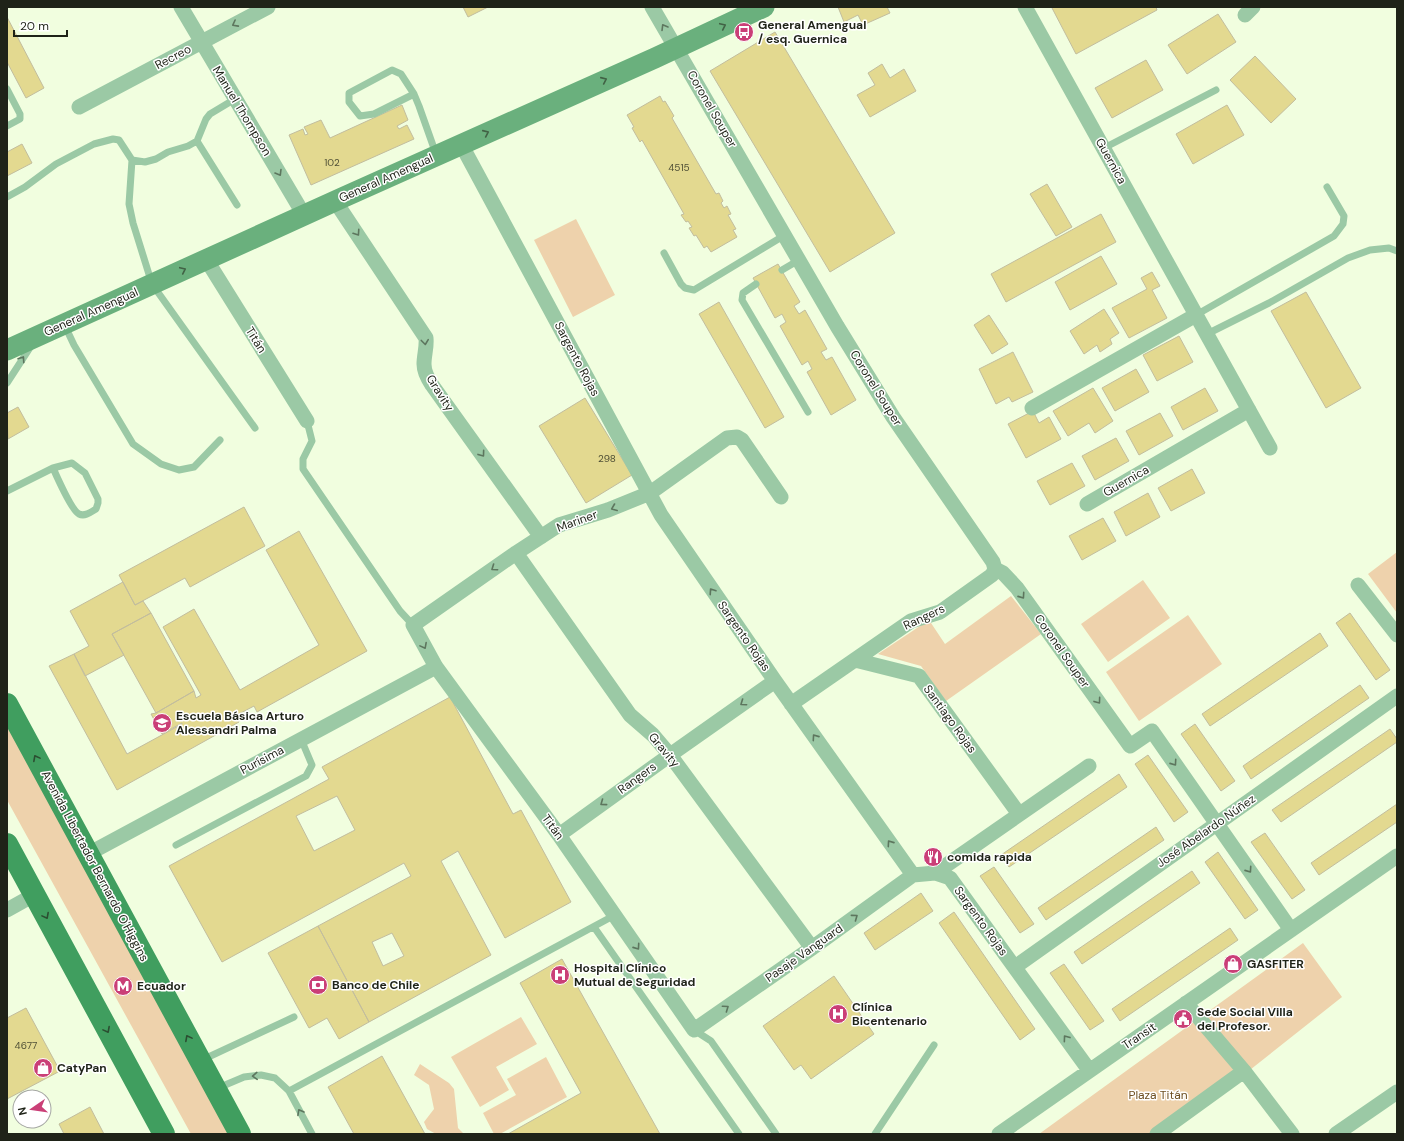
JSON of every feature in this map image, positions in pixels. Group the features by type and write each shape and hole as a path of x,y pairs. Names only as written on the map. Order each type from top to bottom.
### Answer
{"main road":[{"name":"Avenida Libertador Bernardo O'Higgins","path":"7,704 240,1134"},
{"path":"7,844 164,1134"}],"street":[{"name":"Manuel Thompson","path":"181,7 304,215"},
{"name":"Recreo","path":"79,108 268,7"},
{"name":"Coronel Souper","path":"652,7 837,326 893,417 993,562 995,569 1003,573 1017,588 1130,746 1152,731 1216,824"},
{"name":"General Amengual","path":"7,350 436,155 677,48 764,7"},
{"name":"Guernica","path":"1026,7 1270,448"},
{"name":"Sargento Rojas","path":"461,144 661,515 791,704 913,875"},
{"name":"Gravity","path":"335,201 426,338 427,344 424,365 427,376 432,385 541,537"},
{"name":"Titán","path":"206,259 307,421"},
{"path":"1032,408 1196,315"},
{"name":"Guernica","path":"1087,504 1249,410"},
{"name":"Mariner","path":"413,625 559,525 608,510 650,493 727,438 737,437 746,444 781,497"},
{"name":"Gravity","path":"516,553 630,715 653,735 670,755 812,948"},
{"name":"Rangers","path":"791,704 911,621 940,612 992,575 995,569"},
{"path":"1358,585 1397,635"},
{"name":"Titán","path":"413,625 436,667 559,835 694,1030"},
{"name":"Santiago Rojas","path":"855,660 919,676 1019,814"},
{"name":"Purísima","path":"88,854 436,667"},
{"name":"Rangers","path":"559,835 775,681"},
{"name":"José Abelardo Núñez","path":"1015,966 1397,696"},
{"path":"913,875 935,873 1089,766"},
{"path":"1216,824 1291,930"},
{"name":"Transit","path":"999,1134 1291,930 1396,859"},
{"name":"Sargento Rojas","path":"935,873 950,878 1089,1070"},
{"name":"Pasaje Vanguard","path":"694,1030 812,948 913,875"},
{"path":"7,910 34,895"},
{"path":"1186,1003 1244,1071 1292,1134"},
{"path":"1157,1134 1244,1071"},
{"path":"1336,1134 1397,1092"}],"lane":[{"path":"414,94 374,114 360,116 349,102 349,93 392,70 401,74 414,94 436,155"},
{"path":"7,89 20,114 20,119 7,126"},
{"path":"1104,148 1216,90"},
{"path":"132,160 145,162 156,159 168,152 188,146 197,141 206,119 210,114 235,98"},
{"path":"7,197 25,187 56,164 94,144 113,139 119,140 132,160 129,204 133,223 152,284 256,428"},
{"path":"197,141 236,205"},
{"path":"1196,315 1334,236 1342,224 1344,216 1327,187"},
{"path":"664,253 681,284 685,288 694,290 785,236"},
{"path":"1207,334 1269,303 1348,258 1370,250 1389,248 1397,251"},
{"path":"782,270 799,260"},
{"path":"756,284 743,292 742,300 808,412"},
{"path":"64,324 74,345 134,444 161,464 179,470 194,467 220,440"},
{"path":"7,383 38,336"},
{"path":"307,421 312,441 303,460 303,469 400,611 413,625"},
{"path":"7,491 53,468 72,463 85,473 98,499 96,510 84,516 78,514 73,508 53,468"},
{"path":"176,845 306,776 312,765 301,739"},
{"path":"289,1091 614,915"},
{"path":"594,927 739,1134"},
{"path":"200,1060 294,1017"},
{"path":"694,1030 711,1041 776,1134"},
{"path":"875,1134 934,1045"},
{"path":"215,1089 244,1077 261,1076 275,1078 289,1091 312,1134"}],"green space":[{"path":"576,219 615,295 573,317 534,240"},
{"path":"1397,552 1397,613 1368,574"},
{"path":"1143,580 1170,618 1108,662 1081,624"},
{"path":"1011,596 1041,634 946,701 921,666 878,654 929,620 945,644"},
{"path":"1188,615 1222,664 1139,721 1106,672"},
{"path":"7,721 230,1134 191,1134 7,800"},
{"name":"Plaza Titán","path":"1303,943 1342,997 1169,1134 1039,1134"},
{"path":"521,1017 537,1044 496,1067 509,1090 480,1107 451,1057"},
{"path":"546,1057 567,1097 500,1134 494,1134 483,1113 516,1095 507,1079"},
{"path":"420,1064 449,1083 454,1089 458,1128 464,1134 436,1134 427,1129 424,1122 434,1109 429,1085 414,1075"}],"building":[{"path":"463,7 488,7 468,17"},
{"path":"838,7 887,7 890,13 863,25 858,15 844,22"},
{"path":"1156,7 1157,10 1076,54 1052,8"},
{"path":"1218,14 1236,42 1187,74 1168,45"},
{"path":"7,17 44,88 26,98 7,62"},
{"path":"775,32 895,233 830,272 710,71"},
{"path":"1255,56 1296,99 1271,123 1230,80"},
{"path":"1146,60 1163,90 1112,118 1095,88"},
{"path":"882,64 890,78 904,69 916,91 870,117 857,95 875,85 868,73"},
{"path":"660,96 663,102 665,101 674,116 672,118 716,194 719,193 723,201 721,203 724,208 727,206 731,214 728,215 736,229 733,230 737,237 711,252 707,246 704,248 696,235 694,236 689,228 692,227 681,215 684,214 642,140 640,142 627,115"},
{"path":"402,105 408,120 397,126 399,129 407,125 414,139 311,185 289,135 303,129 305,135 308,134 304,127 321,120 330,138"},
{"path":"1227,105 1244,135 1193,164 1176,134"},
{"path":"22,144 32,163 7,176 7,152"},
{"path":"1047,184 1072,227 1056,236 1030,194"},
{"path":"1101,214 1116,242 1006,302 991,274"},
{"path":"1101,256 1117,284 1070,310 1055,282"},
{"path":"778,264 800,302 794,306 799,314 805,310 827,349 821,352 826,360 832,357 856,400 831,415 807,372 812,369 808,361 802,365 780,326 786,322 782,314 775,318 753,278"},
{"path":"1152,272 1160,286 1152,290 1167,318 1129,338 1112,308 1147,289 1141,278"},
{"path":"1306,292 1361,388 1326,408 1271,311"},
{"path":"719,302 784,417 765,428 699,314"},
{"path":"1104,309 1119,333 1110,339 1112,344 1100,352 1097,345 1084,354 1070,331"},
{"path":"989,315 1008,344 992,354 974,325"},
{"path":"1179,336 1193,362 1157,381 1143,355"},
{"path":"1013,352 1033,392 1012,402 1009,397 996,404 979,369"},
{"path":"1136,369 1149,392 1115,411 1102,388"},
{"path":"1093,388 1113,421 1095,433 1089,423 1068,436 1053,411"},
{"path":"1205,388 1218,411 1183,430 1171,407"},
{"path":"585,398 632,475 586,503 539,426"},
{"path":"18,407 29,427 8,439 7,413"},
{"path":"1033,411 1039,423 1049,417 1061,439 1026,458 1008,424"},
{"path":"1160,413 1173,436 1139,455 1126,431"},
{"path":"1116,438 1129,461 1095,480 1082,456"},
{"path":"1072,463 1085,486 1050,505 1037,481"},
{"path":"1192,469 1205,493 1171,511 1158,488"},
{"path":"1148,493 1160,517 1126,536 1114,512"},
{"path":"244,507 265,546 190,587 185,578 135,605 119,575"},
{"path":"1103,518 1116,541 1082,560 1069,536"},
{"path":"299,531 367,651 257,712 254,706 235,716 239,722 117,790 49,666 74,654 127,754 182,724 162,734 151,714 156,713 194,691 196,698 201,695 163,627 194,609 240,690 319,645 266,550"},
{"path":"123,582 135,605 143,601 151,613 112,634 124,655 85,676 74,654 89,646 70,611"},
{"path":"151,613 194,691 156,713 112,634"},
{"path":"1350,613 1390,670 1376,680 1336,623"},
{"path":"1320,633 1328,646 1210,726 1202,714"},
{"path":"1360,685 1369,698 1251,779 1243,766"},
{"path":"450,697 513,814 521,810 571,902 505,938 458,851 441,861 491,955 369,1022 318,926 411,876 404,863 222,962 169,866 329,779 322,767","holes":["337,796 355,830 314,851 296,816","392,933 404,956 383,966 372,942"]},
{"path":"1195,724 1235,781 1221,791 1181,734"},
{"path":"1390,729 1397,739 1397,742 1281,822 1272,810"},
{"path":"1148,755 1188,812 1174,822 1135,764"},
{"path":"1119,774 1127,787 1009,867 1001,855"},
{"path":"1397,804 1397,822 1319,875 1311,863"},
{"path":"1156,827 1164,840 1046,920 1038,908"},
{"path":"1265,833 1305,890 1292,899 1251,842"},
{"path":"1218,852 1258,910 1245,919 1205,862"},
{"path":"994,867 1034,924 1020,933 980,876"},
{"path":"1192,871 1200,883 1082,964 1074,952"},
{"path":"921,893 933,911 875,950 864,933"},
{"path":"954,912 1035,1029 1020,1040 939,923"},
{"name":"Banco de Chile","path":"318,926 369,1022 339,1039 327,1018 309,1028 268,953"},
{"path":"1230,928 1238,940 1120,1021 1112,1009"},
{"path":"562,959 660,1134 508,1134 581,1093 520,983"},
{"path":"1064,964 1104,1021 1090,1030 1050,973"},
{"path":"834,976 874,1034 811,1079 801,1065 794,1070 763,1026"},
{"path":"26,1008 60,1071 26,1089 12,1089 12,1096 7,1099 7,1018"},
{"path":"382,1056 425,1134 354,1134 328,1087"},
{"path":"90,1107 104,1134 64,1134 59,1124"}],"place":[{"name":"General Amengual / esq. Guernica","path":"744,32"},
{"name":"Escuela Básica Arturo Alessandri Palma","path":"162,723"},
{"name":"comida rapida","path":"933,857"},
{"name":"GASFITER","path":"1233,964"},
{"name":"Hospital Clínico Mutual de Seguridad","path":"560,975"},
{"name":"Banco de Chile","path":"318,985"},
{"name":"Ecuador","path":"123,986"},
{"name":"Clínica Bicentenario","path":"838,1014"},
{"name":"Sede Social Villa del Profesor.","path":"1183,1019"},
{"name":"CatyPan","path":"43,1068"}]}
